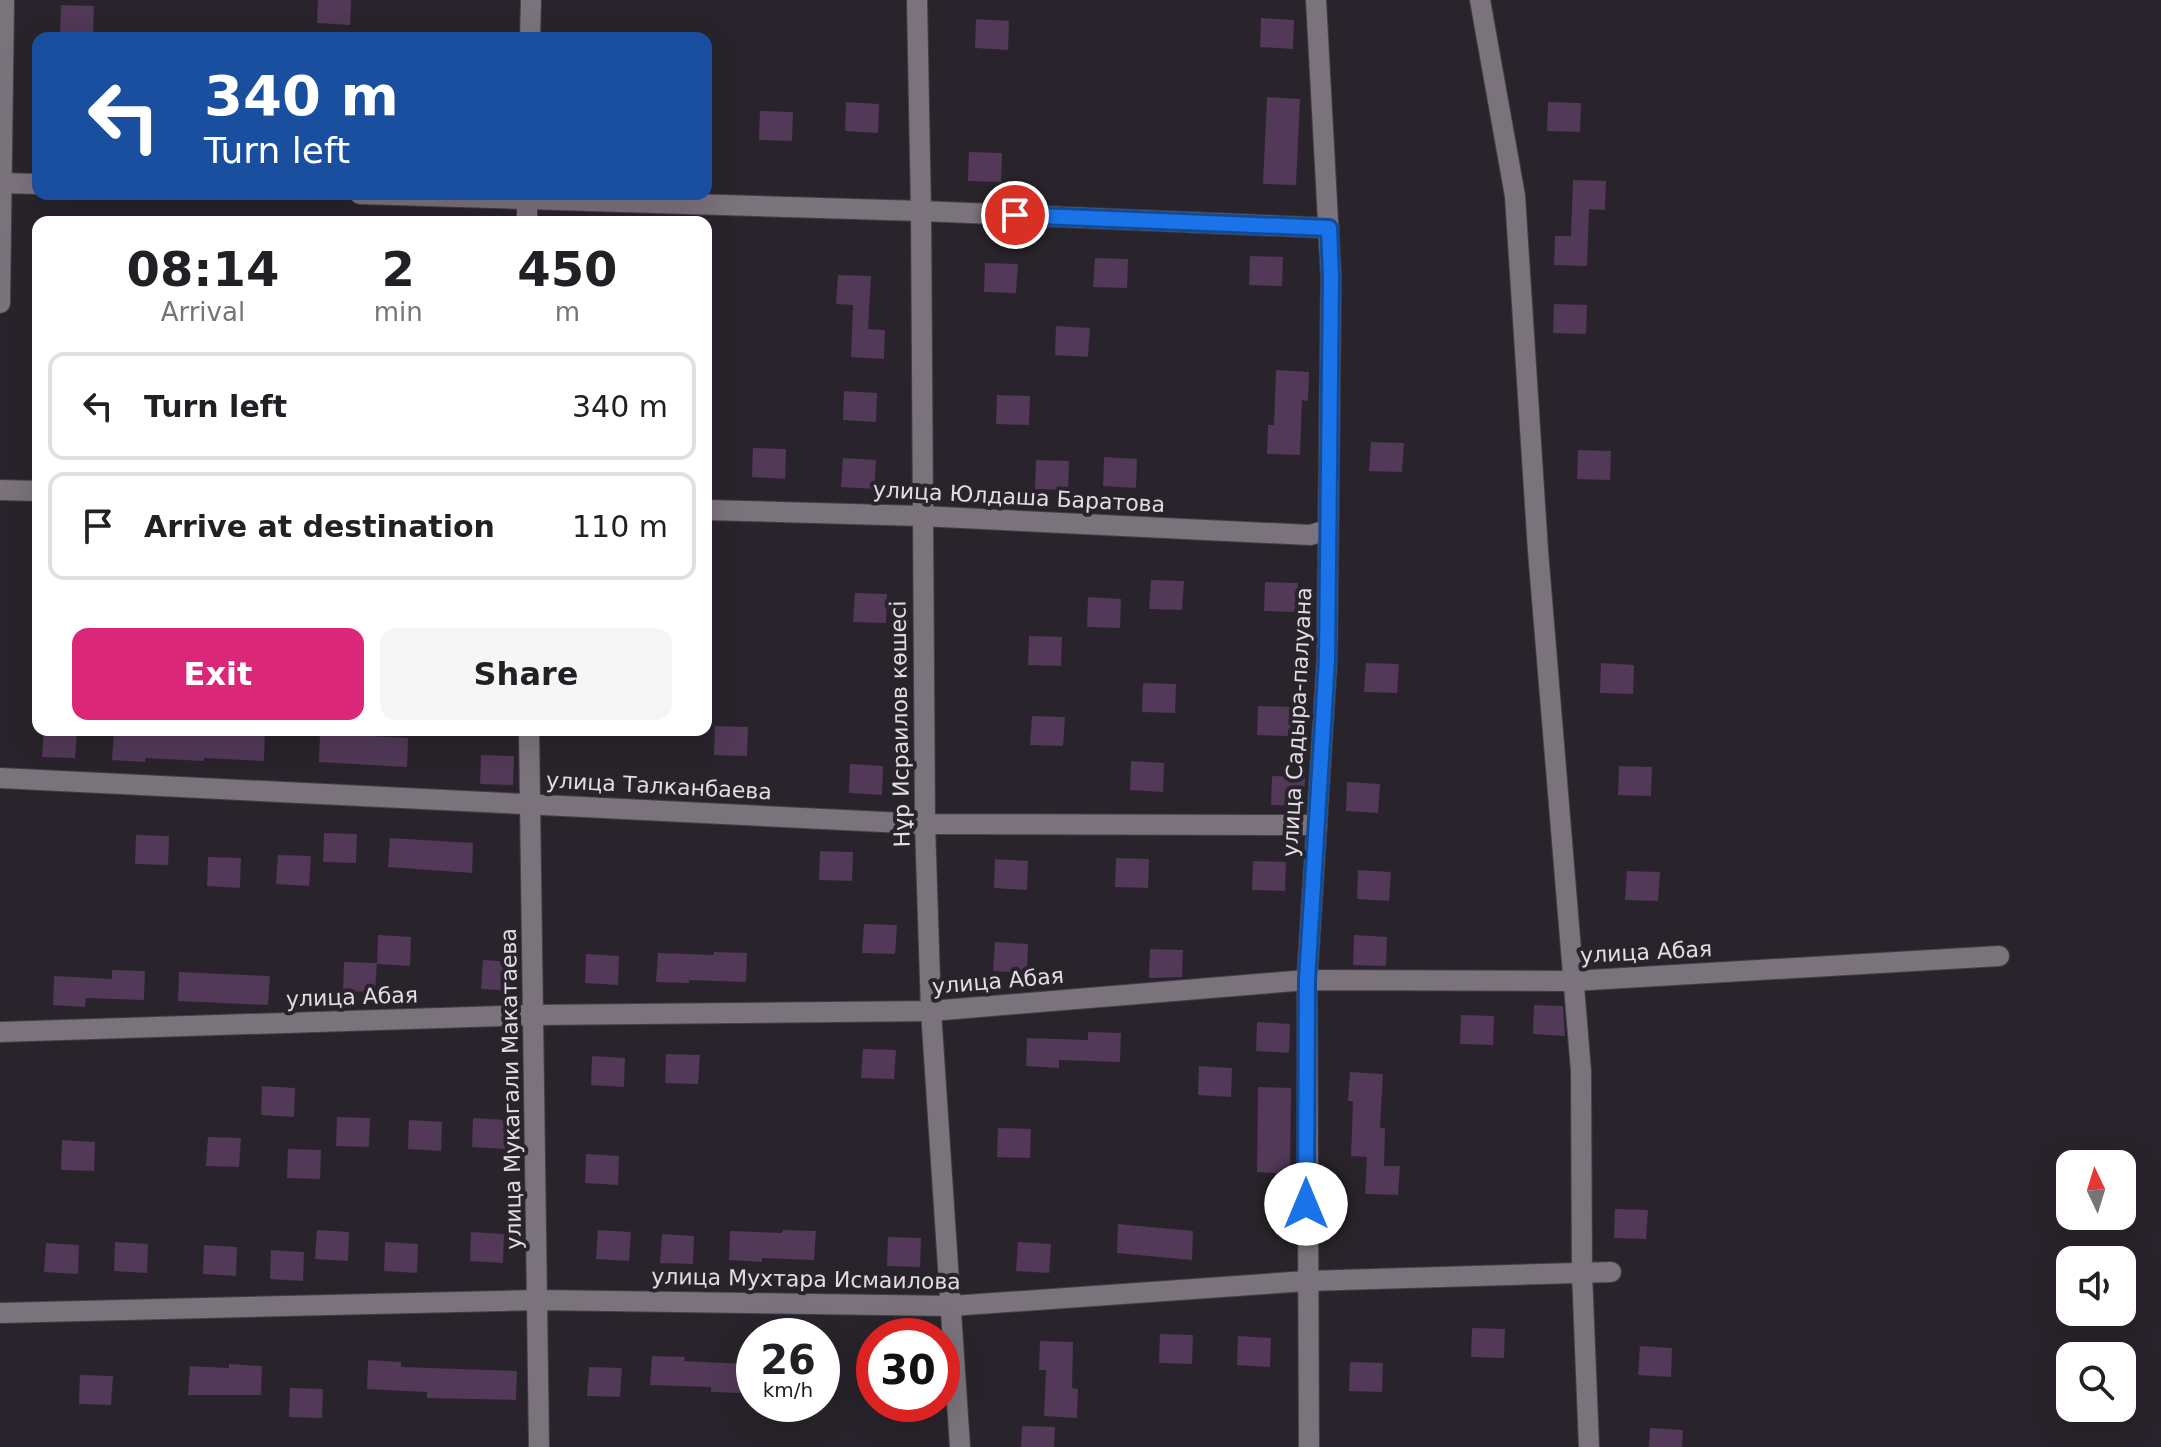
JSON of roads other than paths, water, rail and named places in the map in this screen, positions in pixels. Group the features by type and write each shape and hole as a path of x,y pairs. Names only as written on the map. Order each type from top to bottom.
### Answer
{"street":[{"path":"0,303 4,0"},
{"path":"530,32 531,0"},
{"name":"Нұр Исраилов көшесі","path":"917,0 925,824 931,1011 960,1447"},
{"name":"улица Садыра-палуана","path":"1309,1447 1307,980 1327,660 1331,276 1316,0"},
{"path":"1480,0 1515,196 1538,551 1581,1071 1582,1273 1589,1447"},
{"path":"1,183 32,184"},
{"path":"631,200 1329,228"},
{"path":"0,490 32,491"},
{"name":"улица Юлдаша Баратова","path":"712,510 921,516 1310,535 1328,530"},
{"name":"улица Мукагали Макатаева","path":"529,736 539,1447"},
{"name":"улица Талканбаева","path":"0,778 925,824 1317,825"},
{"name":"улица Абая","path":"0,1032 535,1015 931,1011 1307,980 1573,981 1999,956"},
{"name":"улица Мухтара Исмаилова","path":"0,1313 537,1300 951,1306 1307,1281 1611,1272"}]}
